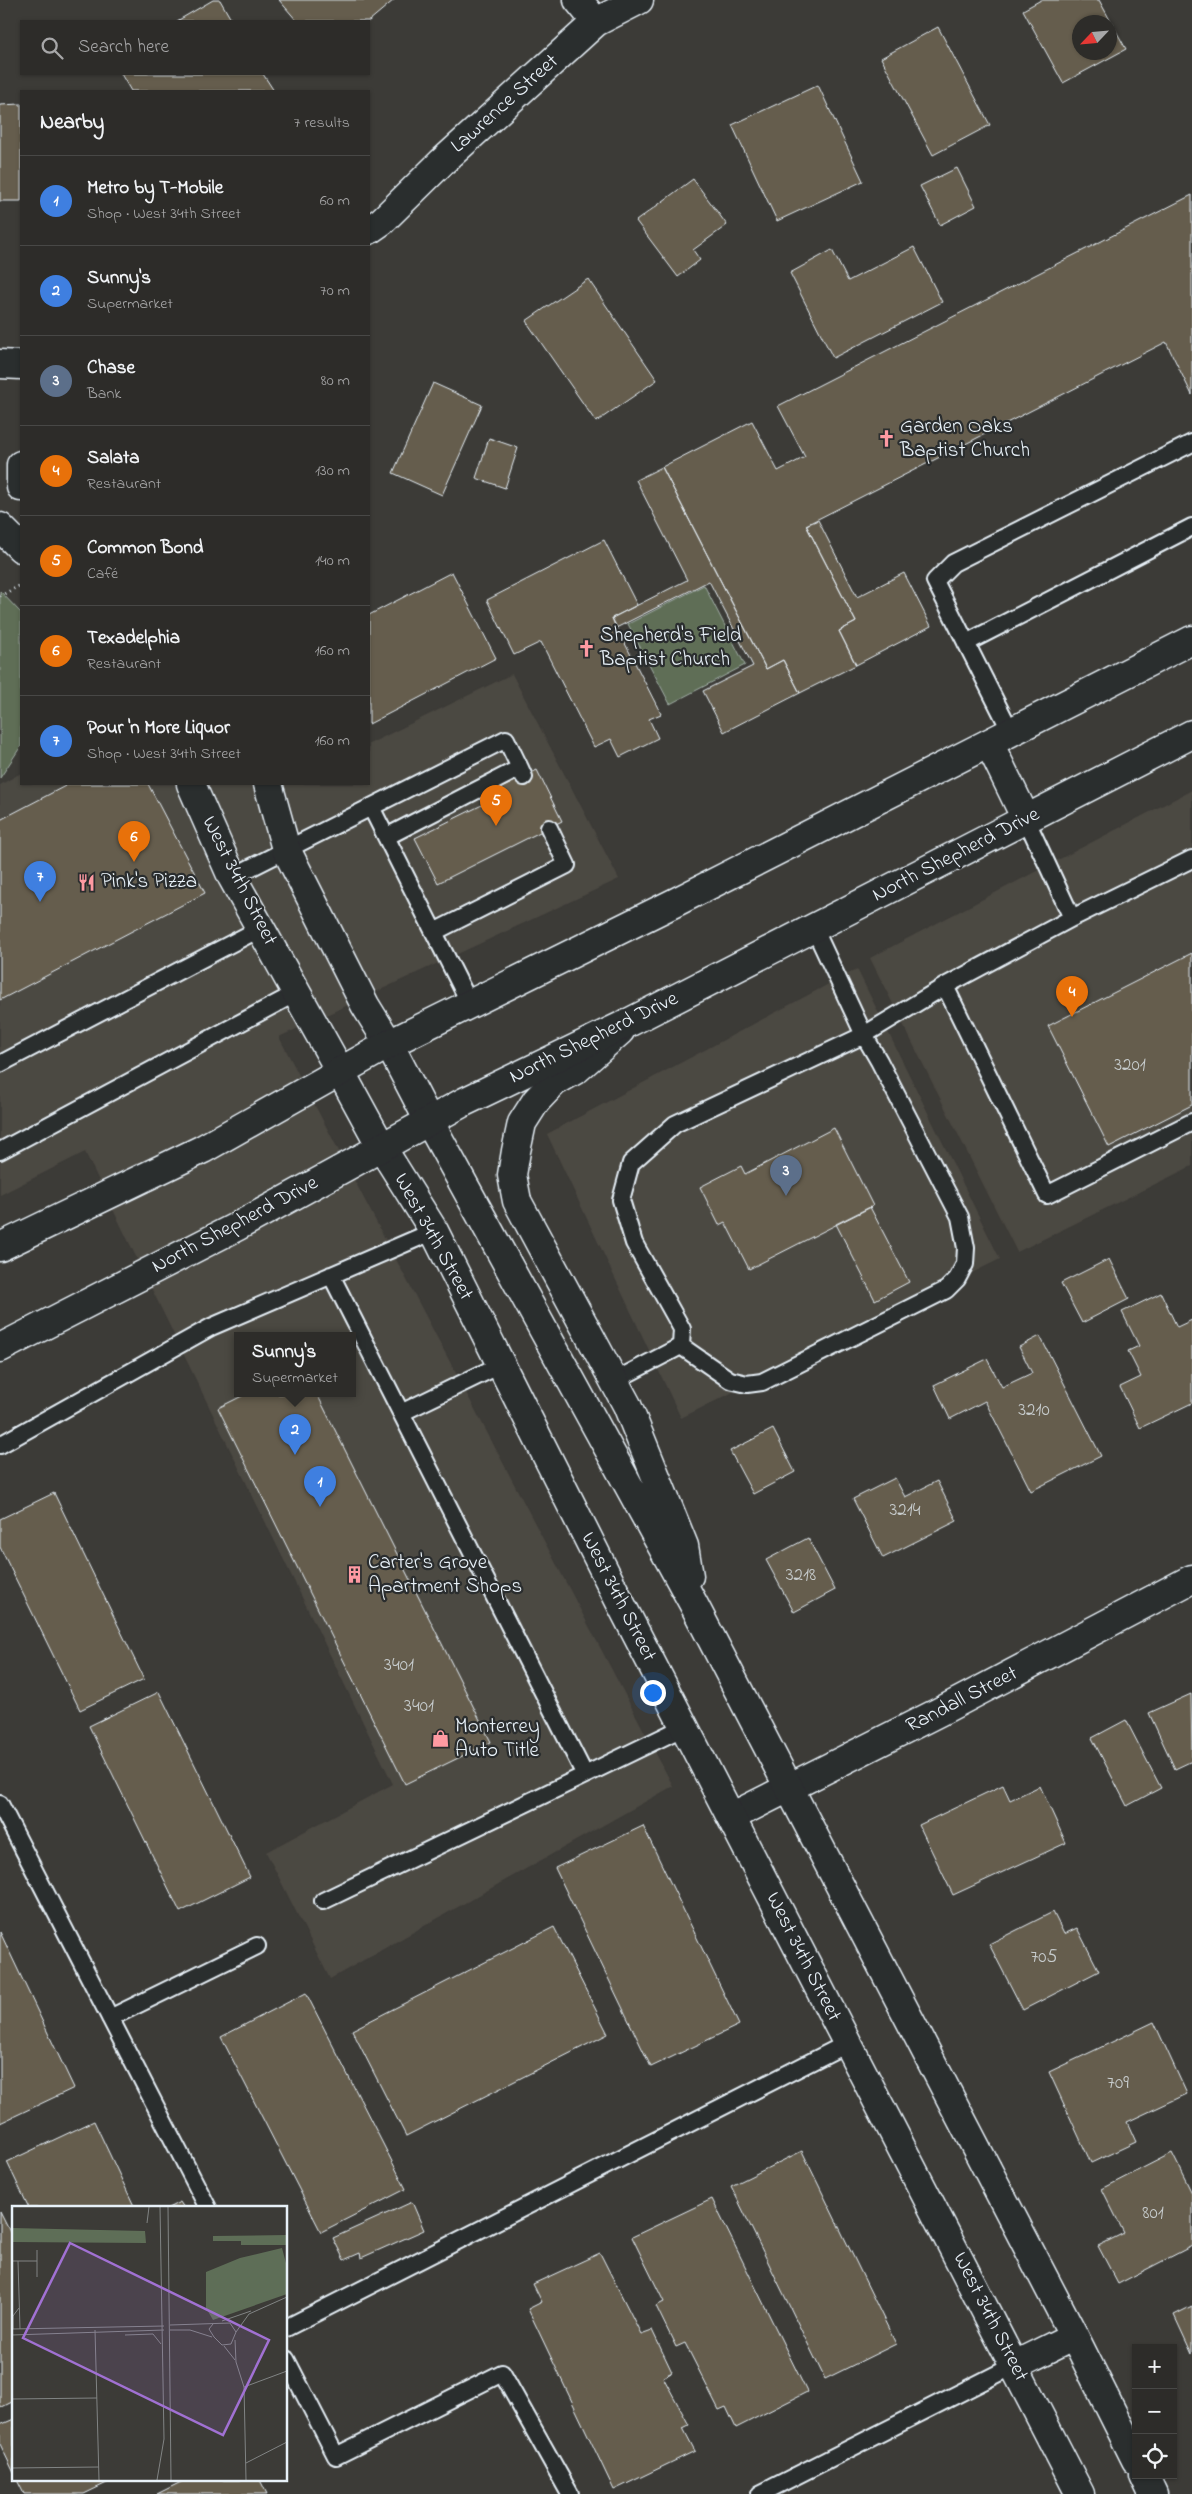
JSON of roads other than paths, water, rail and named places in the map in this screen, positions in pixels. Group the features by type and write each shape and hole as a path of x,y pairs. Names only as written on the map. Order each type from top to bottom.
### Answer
{"main road":[{"path":"578,0 596,22"},
{"name":"Lawrence Street","path":"370,242 375,226 442,162 596,22 639,0"},
{"path":"0,364 20,365"},
{"path":"0,527 20,547"},
{"path":"0,1247 203,1149 389,1044 1192,640"},
{"name":"North Shepherd Drive","path":"0,1348 238,1226 429,1121 630,1022 1192,734"},
{"path":"1000,737 1026,819"},
{"name":"West 34th Street","path":"191,785 232,877 298,992 382,1148 434,1231 684,1727 1080,2494"},
{"path":"268,785 286,850 366,1005 694,1603 1074,2336 1132,2452"},
{"path":"630,1022 576,1069 554,1082 536,1101 522,1123 512,1175 517,1201 627,1405 684,1546 694,1603"},
{"name":"Randall Street","path":"731,1817 939,1712 1192,1579"},
{"path":"1015,2366 1074,2336"},
{"path":"1146,2479 1153,2494"}],"lane":[{"path":"1000,737 966,643 934,581 953,563 1192,443"},
{"path":"966,643 1192,527"},
{"path":"232,877 506,739 522,772 386,837"},
{"path":"371,807 470,1004"},
{"path":"1026,819 1072,918"},
{"path":"434,932 567,865 548,828"},
{"path":"680,1346 682,1329 634,1243 622,1200 631,1163 674,1124 864,1035 945,986 1072,918 1192,859"},
{"path":"0,1064 261,928"},
{"path":"680,1346 730,1380 746,1384 762,1382 946,1290 957,1279 965,1264 966,1248 960,1217 880,1061 864,1035 857,1016 814,928"},
{"path":"945,986 1047,1195 1192,1122"},
{"path":"0,1150 298,992"},
{"path":"0,1445 211,1327 434,1231"},
{"path":"331,1275 585,1776"},
{"path":"614,1381 680,1346"},
{"path":"401,1413 500,1365"},
{"path":"322,1901 684,1727"},
{"path":"1,1809 207,2206"},
{"path":"110,2018 257,1946"},
{"path":"288,2327 816,2057 848,2043"},
{"path":"288,2363 336,2456 502,2373 570,2494"},
{"path":"760,2494 1015,2366"}],"place":[{"name":"Garden Oaks Baptist Church","path":"886,439"},
{"name":"Shepherd's Field Baptist Church","path":"586,648"},
{"name":"Common Bond","path":"496,826"},
{"name":"Texadelphia","path":"134,862"},
{"name":"Pink's Pizza","path":"87,882"},
{"name":"Pour 'n More Liquor","path":"40,902"},
{"name":"Salata","path":"1072,1017"},
{"name":"Chase","path":"786,1196"},
{"name":"Sunny's","path":"295,1455"},
{"name":"Metro by T-Mobile","path":"320,1507"},
{"name":"Carter's Grove Apartment Shops","path":"354,1575"},
{"name":"Monterrey Auto Title","path":"441,1739"}]}
